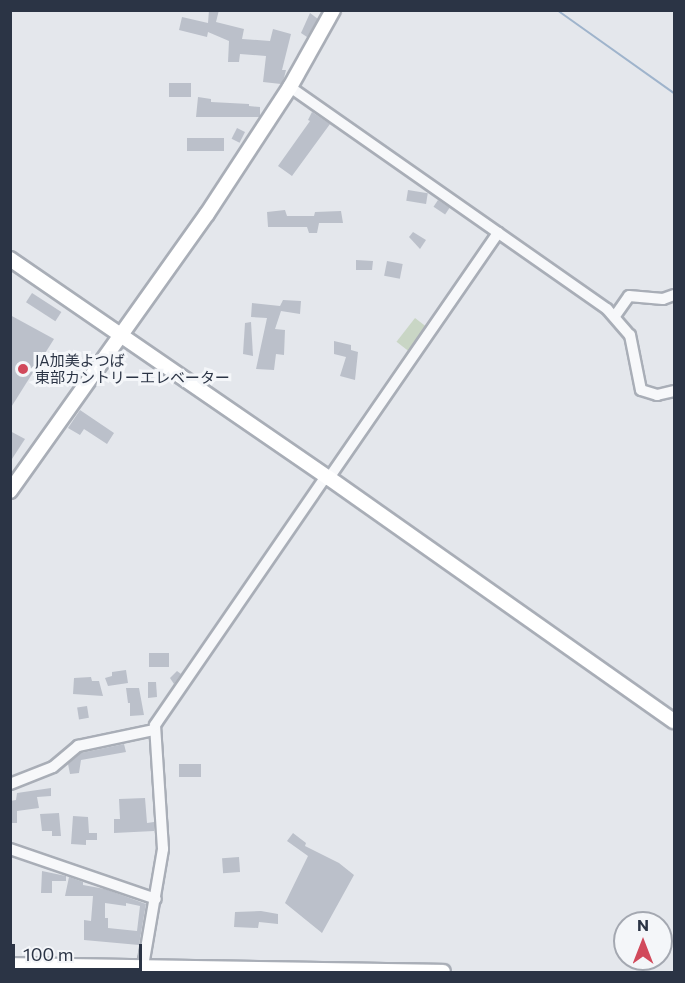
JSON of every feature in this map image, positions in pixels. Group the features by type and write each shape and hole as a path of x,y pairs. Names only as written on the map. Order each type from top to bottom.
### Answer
{"street":[{"path":"10,491 121,336 291,87 333,10"},
{"path":"291,87 615,316 630,334 641,390 657,394 675,391"},
{"path":"143,970 163,849 155,725 217,631 498,233"},
{"path":"10,259 323,481 675,721"},
{"path":"615,316 629,296 663,299 675,295"},
{"path":"10,784 53,767 78,746 154,730"},
{"path":"10,849 156,900"},
{"path":"10,965 143,970 443,972"}],"green space":[{"path":"415,318 428,328 409,351 397,342"}],"building":[{"path":"209,10 219,10 216,22 244,29 242,39 270,41 273,29 291,34 282,70 286,70 281,84 263,82 266,56 240,54 239,62 228,62 229,41 208,32 207,37 179,30 182,17 208,23"},
{"path":"310,13 318,19 307,37 301,33"},
{"path":"169,83 191,83 191,97 169,97"},
{"path":"198,97 211,99 211,102 249,104 249,106 260,107 260,117 196,117"},
{"path":"312,112 330,124 292,176 278,166 310,121 308,120"},
{"path":"237,128 245,132 240,143 232,139"},
{"path":"187,138 224,138 224,151 187,151"},
{"path":"408,190 428,193 426,204 406,201"},
{"path":"438,200 450,208 445,214 434,207"},
{"path":"285,210 287,216 314,216 315,212 341,211 343,223 319,223 317,233 309,233 307,227 268,227 267,212"},
{"path":"413,232 426,240 420,249 409,237"},
{"path":"356,260 373,261 372,270 356,270"},
{"path":"387,261 403,264 400,279 384,276"},
{"path":"32,293 61,312 55,321 26,302"},
{"path":"283,300 301,301 300,314 281,311 275,329 285,330 284,355 276,354 274,370 256,369 267,318 251,317 252,303 280,306"},
{"name":"JA加美よつば 東部カントリーエレベーター","path":"10,315 54,339 10,409"},
{"path":"251,322 253,356 243,354 245,323"},
{"path":"334,341 351,345 351,350 358,352 355,380 340,376 346,357 334,354"},
{"path":"80,410 114,433 107,444 84,429 80,435 68,428"},
{"path":"10,431 25,439 10,462"},
{"path":"149,653 169,653 169,667 149,667"},
{"path":"126,670 128,683 108,686 105,678 112,676 112,672"},
{"path":"177,671 181,674 174,684 170,678"},
{"path":"91,677 92,681 99,681 103,696 73,694 74,678"},
{"path":"148,682 156,682 157,697 148,698"},
{"path":"126,688 139,688 144,715 130,716 130,703 128,703"},
{"path":"87,706 89,718 79,719 77,708"},
{"path":"124,744 126,752 81,760 79,773 70,774 68,764 81,753"},
{"path":"179,764 201,764 201,777 179,777"},
{"path":"51,788 51,796 37,797 39,808 17,811 17,823 10,823 10,801 16,800 17,793"},
{"path":"145,798 147,823 154,822 154,831 114,833 114,819 120,819 119,799"},
{"path":"59,813 61,836 52,836 52,831 42,831 40,814"},
{"path":"73,816 88,817 89,833 97,833 97,840 86,840 86,845 71,844"},
{"path":"293,833 306,843 305,846 339,863 354,875 322,933 285,903 308,856 287,841"},
{"path":"239,857 240,872 223,873 222,858"},
{"path":"42,871 66,876 66,881 52,881 52,893 41,893"},
{"path":"69,877 83,882 83,885 105,889 146,904 139,945 84,940 84,920 91,921 93,896 65,896","holes":["105,903 126,906 126,903 140,906 137,931 108,928"]},
{"path":"261,911 278,914 278,924 259,922 258,928 234,927 235,912"}],"waterway":[{"path":"557,10 674,93"}],"place":[{"name":"JA加美よつば 東部カントリーエレベーター","path":"23,369"}]}
